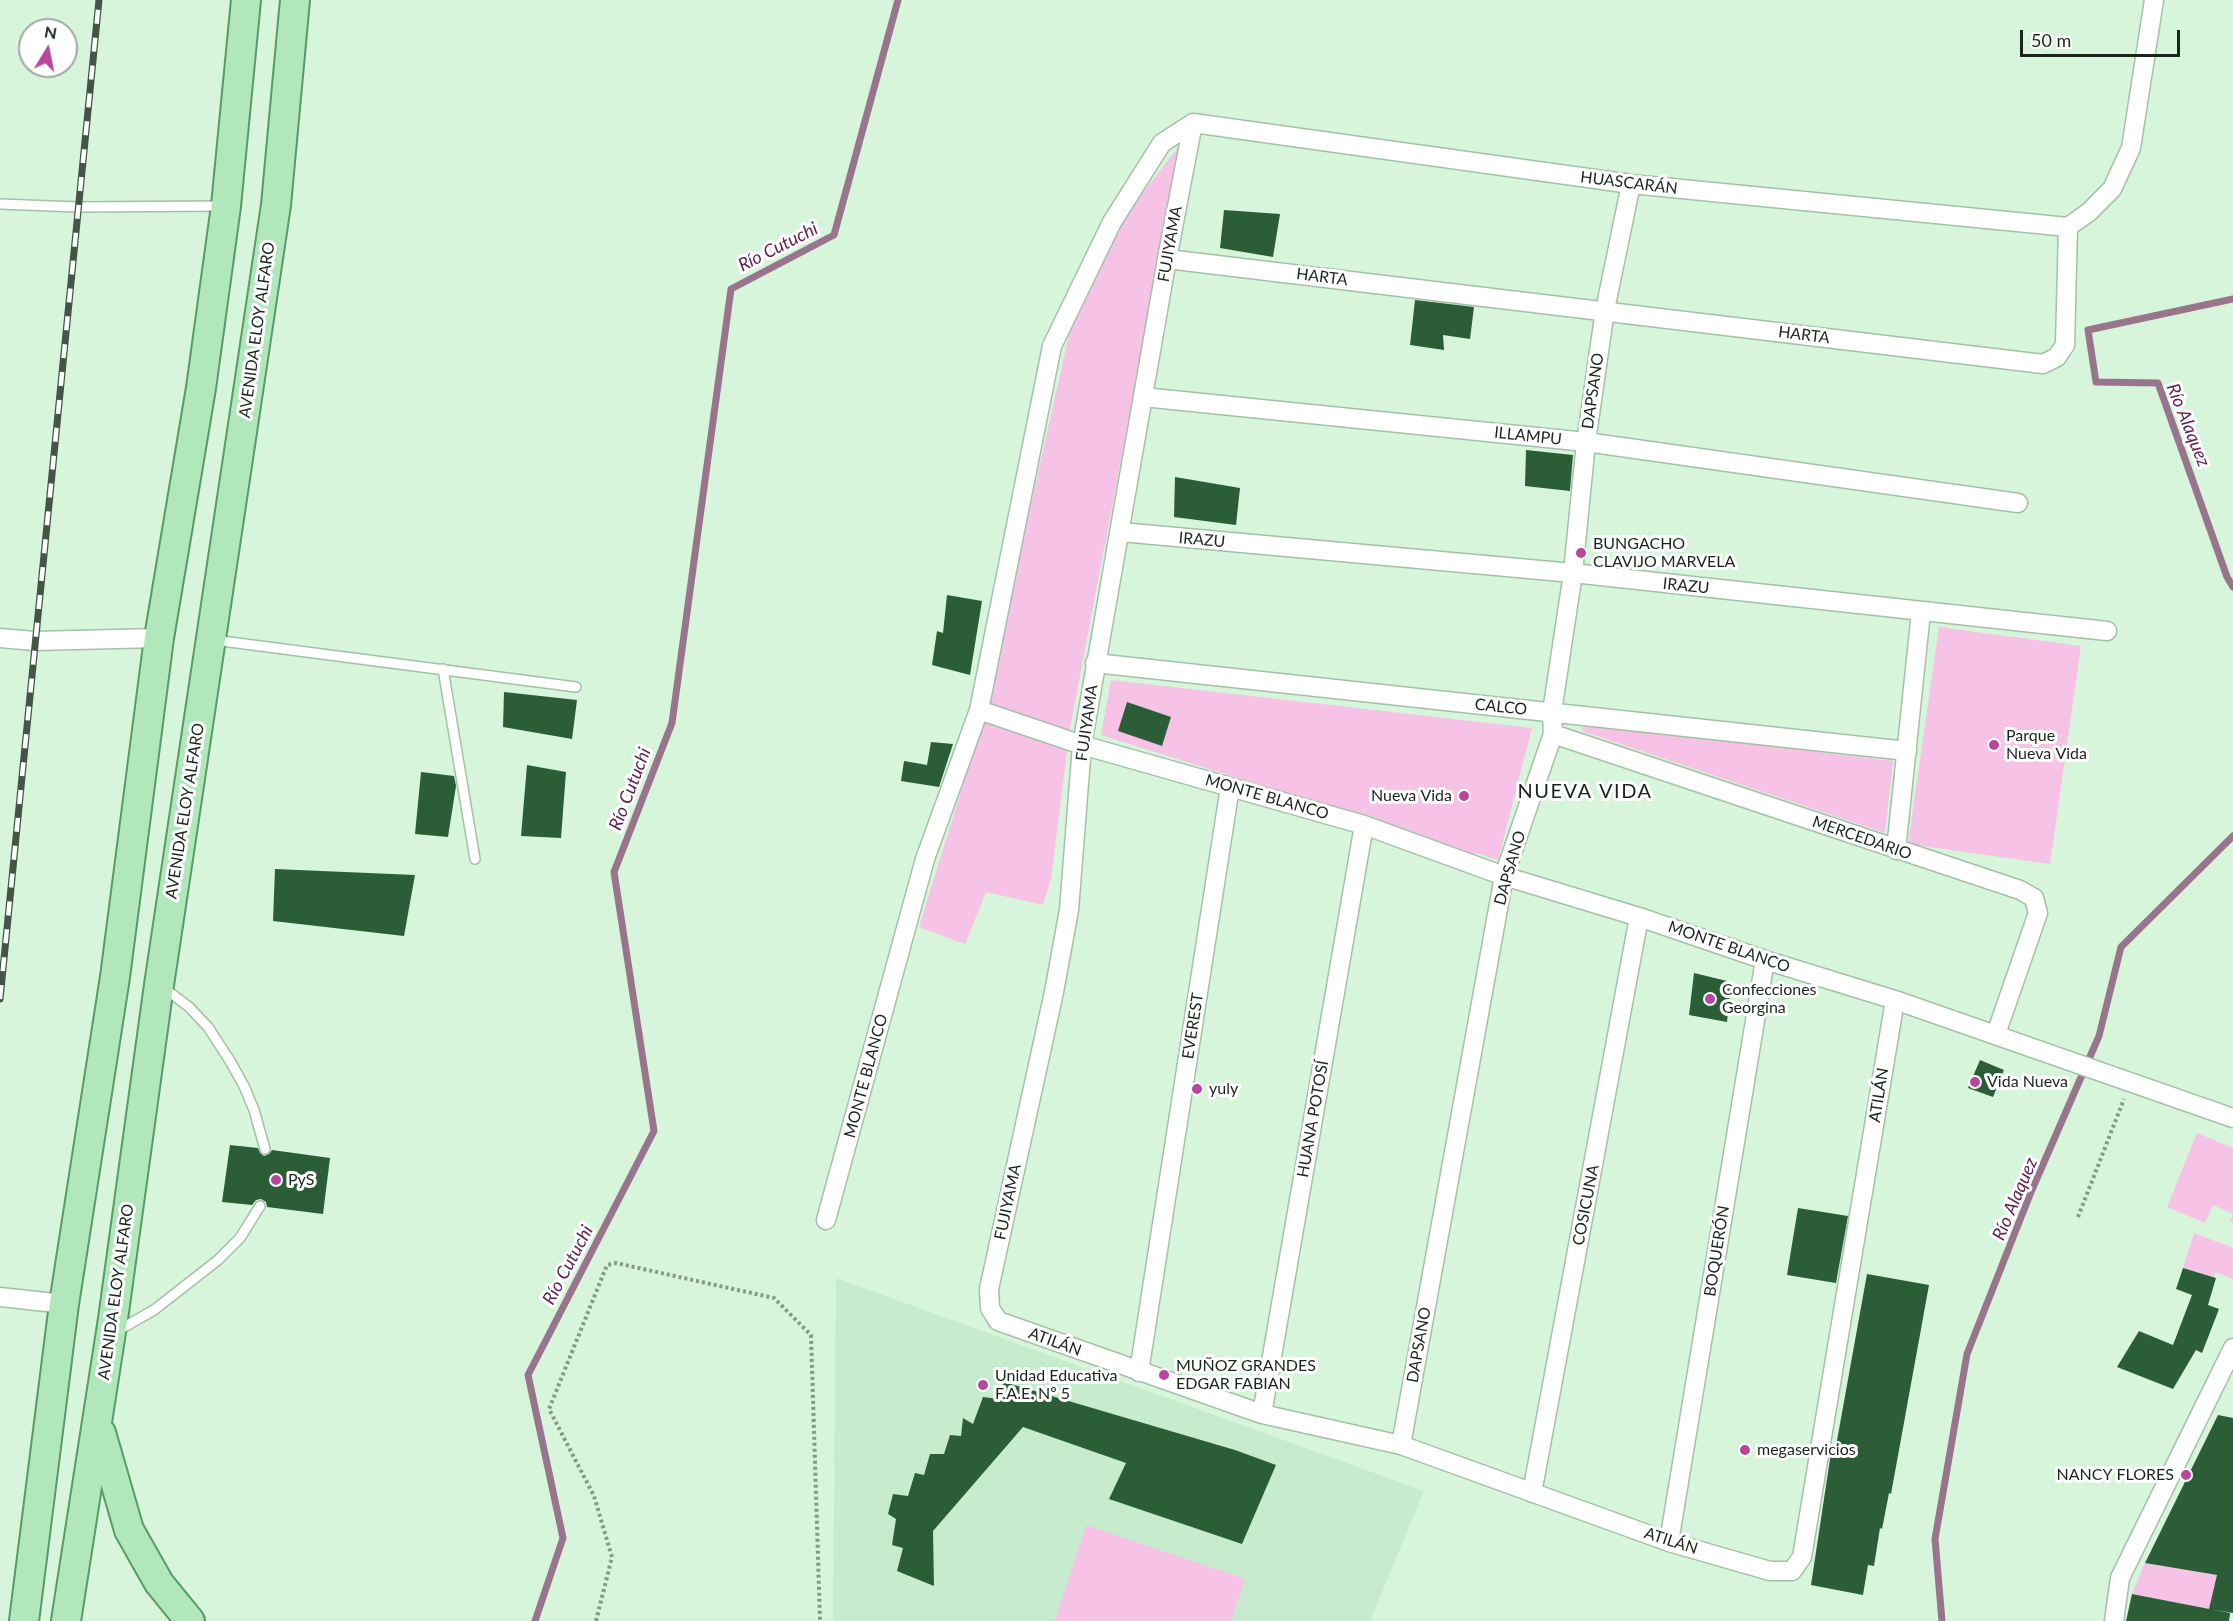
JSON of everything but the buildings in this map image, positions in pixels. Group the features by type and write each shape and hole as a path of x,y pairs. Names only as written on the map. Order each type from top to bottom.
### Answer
{"main road":[{"path":"24,1621 64,1304 115,977 159,638 201,388 226,206 246,0"},
{"name":"AVENIDA ELOY ALFARO","path":"66,1621 276,205 296,0"},
{"path":"97,1420 129,1530 159,1583 190,1621"}],"street":[{"path":"2068,227 2089,212 2112,189 2131,147 2154,0"},
{"path":"979,710 1052,346 1112,222 1162,143 1193,123"},
{"name":"HUASCARÁN","path":"1193,123 1631,184 2068,227"},
{"name":"FUJIYAMA","path":"998,1321 990,1308 990,1289 1054,992 1069,910 1082,745 1193,123"},
{"name":"DAPSANO","path":"1401,1446 1504,876 1553,734 1552,712 1573,573 1586,442 1605,310 1631,184"},
{"name":"HARTA","path":"1167,259 2043,364 2057,357 2065,345 2068,227"},
{"name":"ILLAMPU","path":"1143,397 1586,442 2018,503"},
{"name":"IRAZU","path":"1121,532 1573,573 2107,631"},
{"path":"1896,850 1921,612"},
{"path":"0,638 34,641 159,638"},
{"name":"CALCO","path":"1095,663 1907,751"},
{"name":"MONTE BLANCO","path":"826,1220 925,859 979,710 1082,745 1364,825 1504,876 1639,916 2126,1079"},
{"name":"MERCEDARIO","path":"1553,734 2020,890 2034,898 2038,913 1996,1034"},
{"name":"EVEREST","path":"1139,1372 1230,787"},
{"name":"HUANA POTOSÍ","path":"1262,1414 1364,825"},
{"name":"COSICUNA","path":"1532,1493 1639,916"},
{"name":"BOQUERÓN","path":"1670,1542 1765,960"},
{"name":"ATILÁN","path":"998,1321 1262,1414 1401,1446 1670,1542 1770,1571 1792,1571 1802,1557 1895,1000"},
{"path":"2126,1079 2233,1118"},
{"path":"0,1297 64,1304"},
{"path":"2114,1621 2120,1578 2233,1348"}],"lane":[{"path":"0,204 77,207 226,206"},
{"path":"211,640 576,687"},
{"path":"443,669 475,859"},
{"path":"159,985 189,1007 208,1027 244,1086 254,1110 265,1149"},
{"path":"110,1335 154,1310 218,1260 240,1238 260,1206"}],"path":[{"path":"2078,1217 2126,1079"},
{"path":"596,1621 612,1557 594,1496 549,1409 607,1265 616,1263 774,1298 811,1335 820,1621"}],"shaded area":[{"path":"1181,144 1070,728 1051,879 1043,905 986,892 965,944 919,927 980,730 1073,317 1121,220"},
{"name":"Parque Nueva Vida","path":"1939,627 2081,646 2050,864 1908,844"},
{"path":"1111,680 1532,728 1498,860 1476,853 1474,856 1419,837 1419,835 1101,735"},
{"path":"1584,723 1893,761 1885,833 1582,731"},
{"path":"2197,1133 2233,1148 2233,1214 2213,1205 2205,1223 2167,1207"},
{"path":"2194,1233 2233,1248 2233,1279 2216,1272 2213,1277 2183,1268"},
{"name":"Unidad Educativa F.A.E. Nº 5","path":"836,1278 1424,1491 1370,1621 833,1621"},
{"path":"1086,1525 1245,1579 1231,1621 1055,1621"},
{"path":"2145,1563 2233,1578 2212,1598 2209,1609 2132,1594"}],"waterway":[{"name":"Río Cutuchi","path":"535,1621 563,1538 528,1375 654,1131 614,872 672,723 731,289 834,235 898,0"},
{"name":"Río Alaquez","path":"2233,299 2088,330 2096,382 2158,383 2227,577 2233,587"},
{"name":"Río Alaquez","path":"1942,1621 1935,1539 1967,1354 2031,1192 2099,1036 2121,947 2233,836"}],"railway":[{"path":"0,999 99,0"}],"place":[{"name":"BUNGACHO CLAVIJO MARVELA","path":"1581,553"},
{"name":"Parque Nueva Vida","path":"1994,745"},
{"name":"Nueva Vida","path":"1464,796"},
{"name":"Confecciones Georgina","path":"1710,999"},
{"name":"Vida Nueva","path":"1975,1082"},
{"name":"yuly","path":"1197,1089"},
{"name":"PyS","path":"276,1180"},
{"name":"MUÑOZ GRANDES EDGAR FABIAN","path":"1164,1375"},
{"name":"Unidad Educativa F.A.E. Nº 5","path":"983,1385"},
{"name":"megaservicios","path":"1745,1450"},
{"name":"NANCY FLORES","path":"2186,1475"}],"district":[{"name":"NUEVA VIDA","path":"1585,792"}]}
